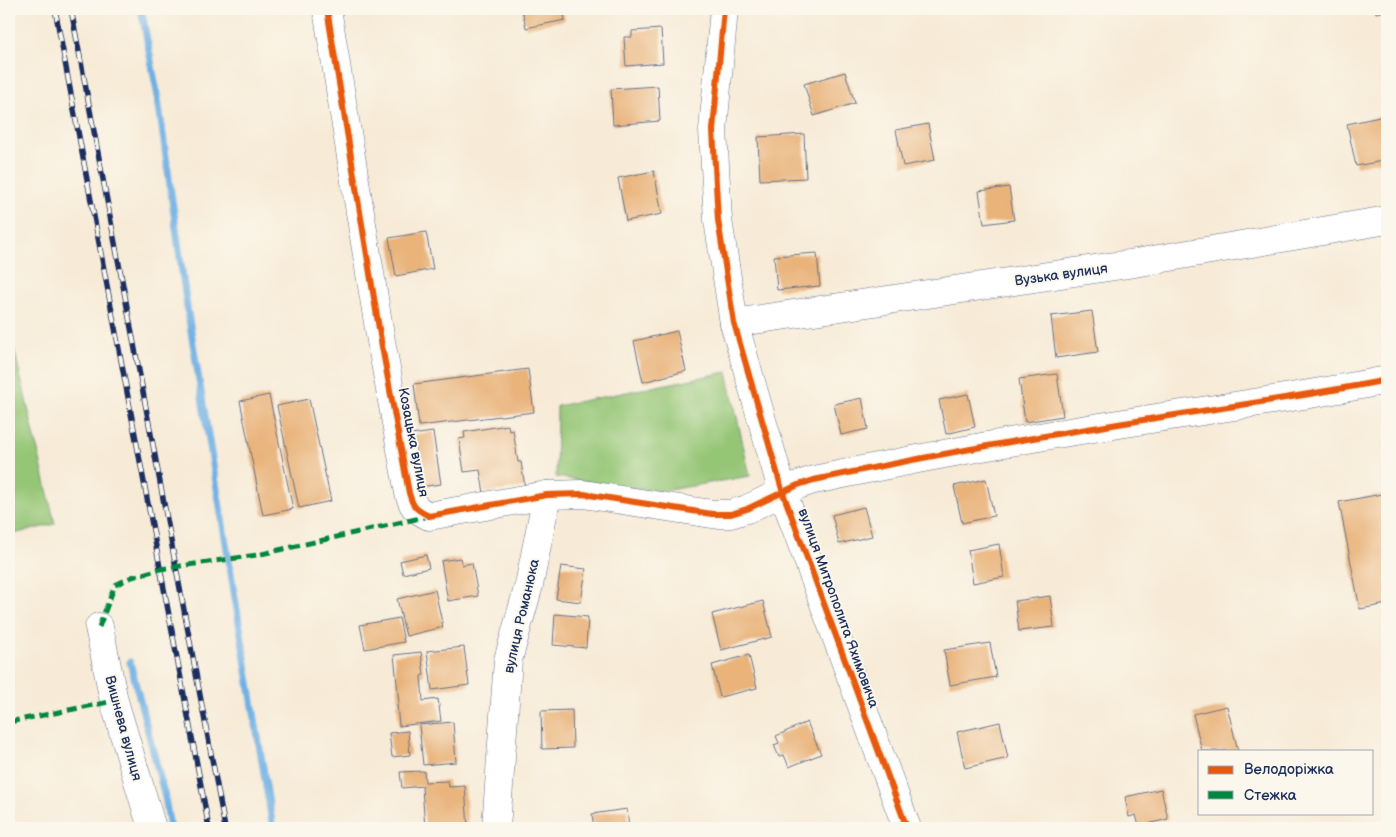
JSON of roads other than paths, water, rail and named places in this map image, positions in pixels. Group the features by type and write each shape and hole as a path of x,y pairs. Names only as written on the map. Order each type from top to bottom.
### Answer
{"street":[{"name":"Козацька вулиця","path":"327,9 383,350 409,492 413,506 429,516 548,495 582,494 712,514 731,514 814,480 917,459 1099,427 1280,400 1387,380"},
{"name":"вулиця Митрополита Яхимовича","path":"724,9 713,130 718,220 734,323 783,493 907,828"},
{"name":"Вузька вулиця","path":"734,323 1135,263 1387,220"},
{"name":"вулиця Романюка","path":"496,828 508,660 529,585 548,495"},
{"name":"Вишнева вулиця","path":"99,627 114,701 152,828"}],"waterway":[{"path":"141,9 157,92 187,307 273,828"},
{"path":"130,662 165,797 170,828"}],"railway":[{"path":"55,9 209,828"},
{"path":"71,9 225,828"}]}
